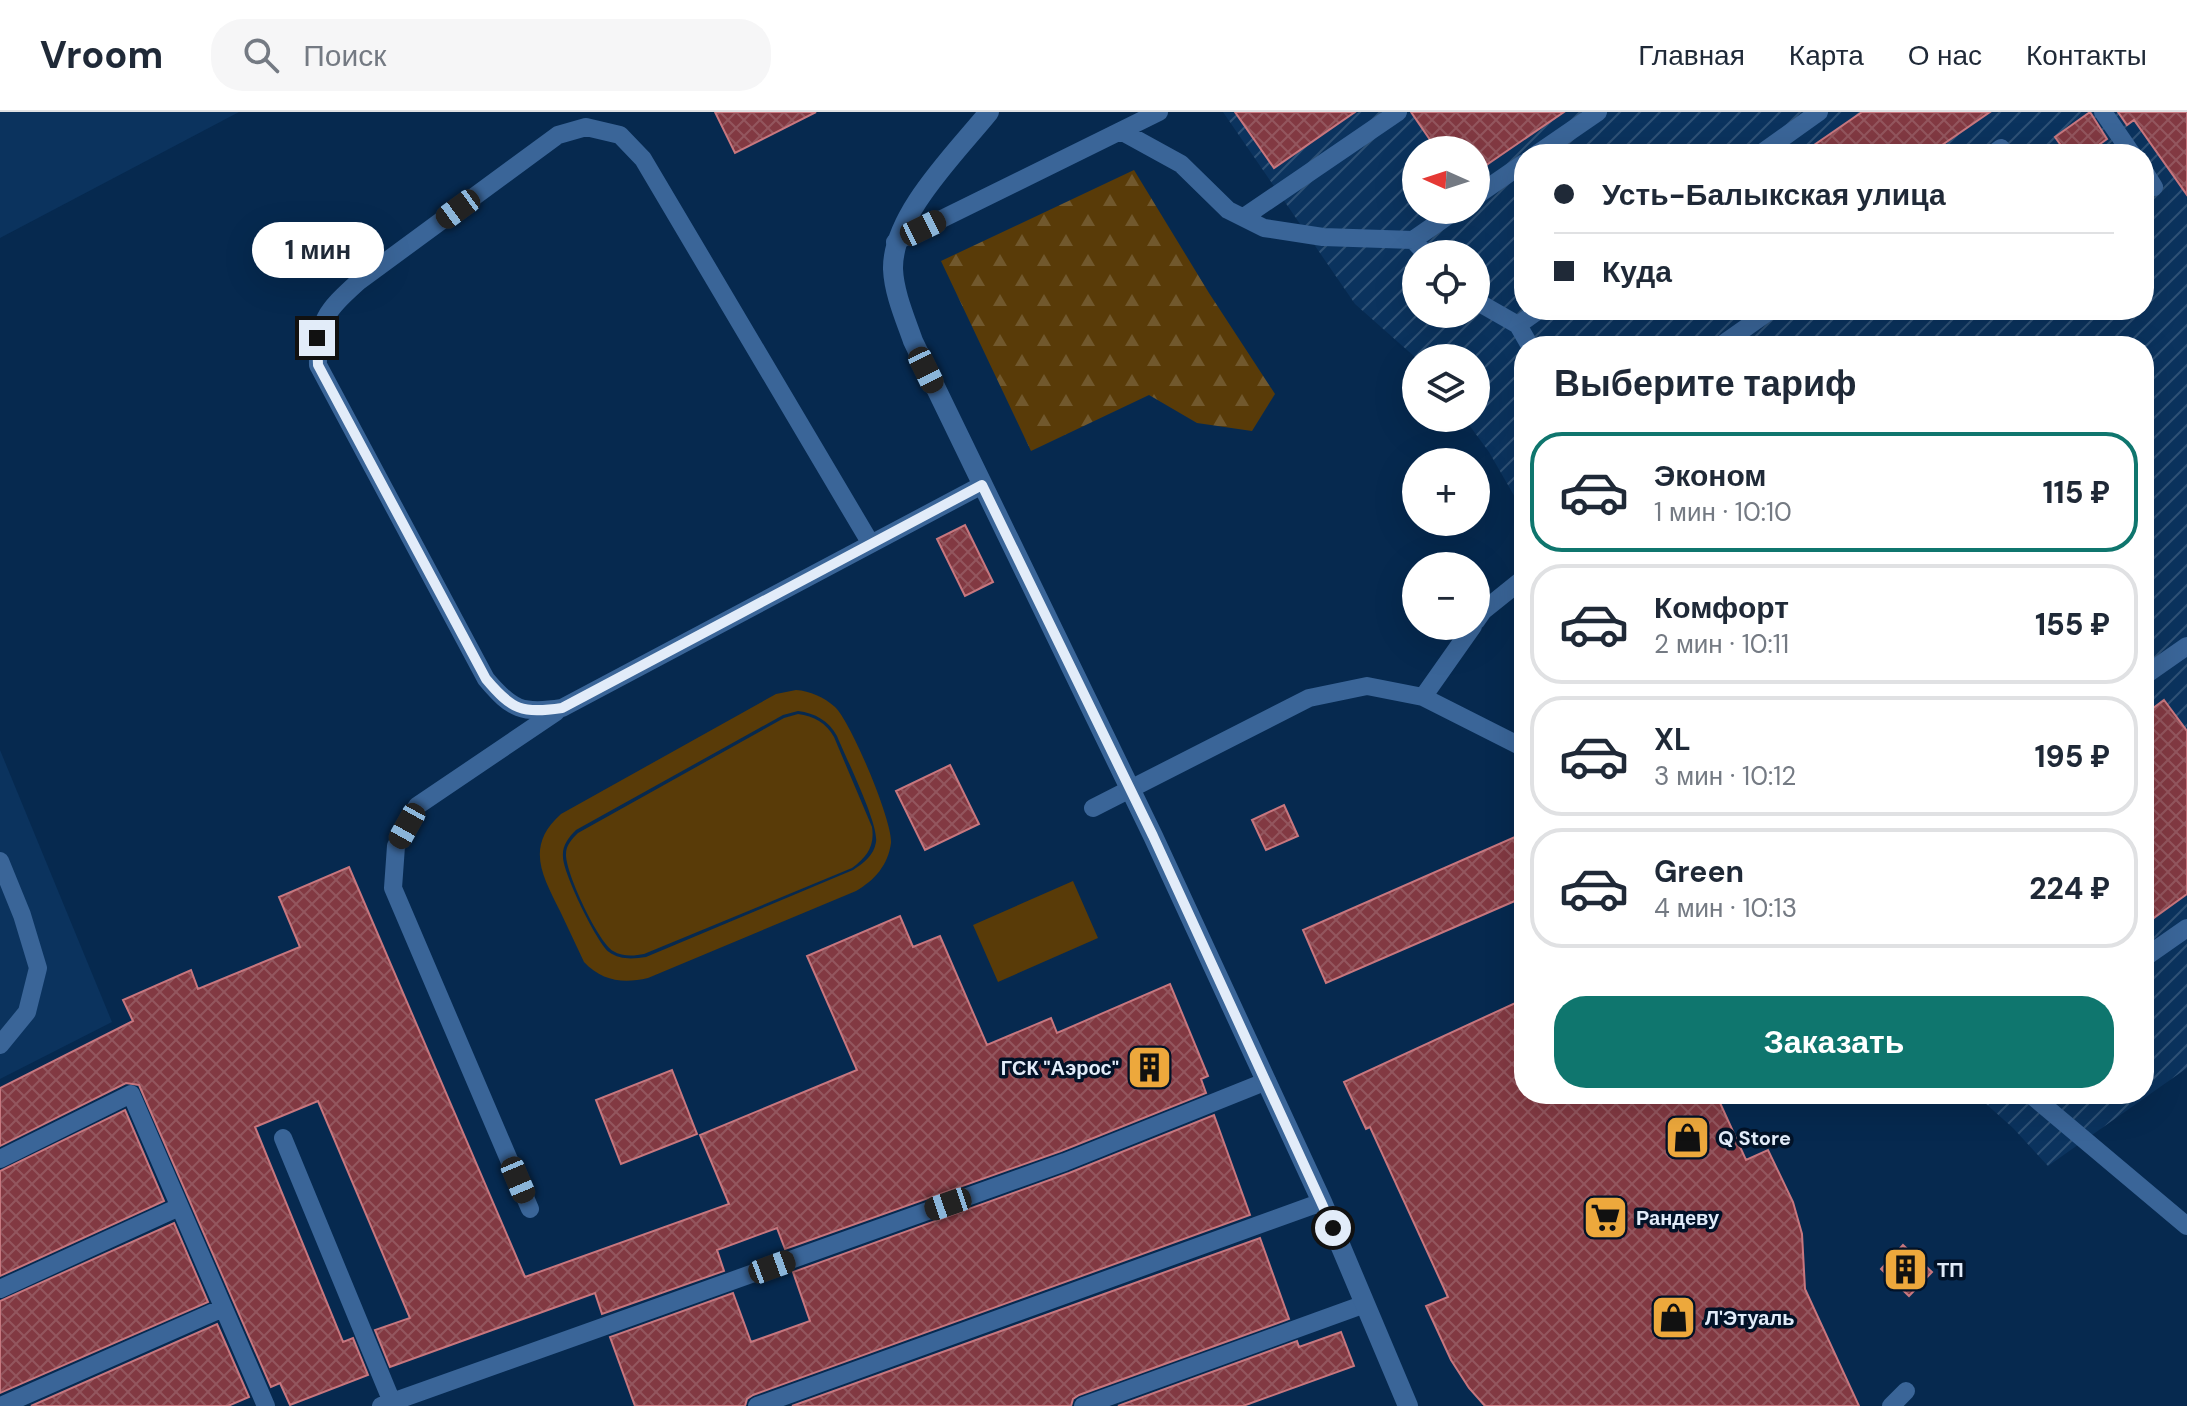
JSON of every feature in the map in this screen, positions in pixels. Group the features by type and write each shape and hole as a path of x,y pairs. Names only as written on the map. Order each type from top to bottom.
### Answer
{"street":[{"path":"989,112 912,208 895,242 893,271 899,300 913,341 1130,788 1267,1081 1408,1406"}],"lane":[{"path":"895,242 1159,112"},
{"path":"1244,217 1398,112"},
{"path":"1552,144 1598,112"},
{"path":"1774,144 1819,112"},
{"path":"2103,112 2125,144"},
{"path":"562,708 532,712 505,701 486,679 318,365 317,338 329,308 358,282 558,135 586,127 620,135 643,159 871,544"},
{"path":"1121,131 1181,164 1228,210 1264,228 1323,237 1413,240 1436,224"},
{"path":"1490,186 1514,170"},
{"path":"1490,309 1518,325 1524,336"},
{"path":"1518,325 1525,320"},
{"path":"1734,336 1757,320"},
{"path":"530,1209 393,888 396,846 417,806 562,708 982,485"},
{"path":"1490,605 1514,586"},
{"path":"1423,697 1463,640"},
{"path":"2154,669 2187,646"},
{"path":"1093,808 1309,698 1367,686 1423,697 1514,743"},
{"path":"0,861 22,915 38,968 27,1012 0,1045"},
{"path":"2154,951 2187,928"},
{"path":"283,1138 386,1404 1065,1162 1267,1081"},
{"path":"0,1159 131,1094 266,1406"},
{"path":"2042,1104 2187,1226"},
{"path":"757,1406 1322,1202"},
{"path":"0,1289 179,1207"},
{"path":"1083,1406 1365,1304"},
{"path":"1,1406 223,1308"},
{"path":"1891,1406 1906,1391"}],"shaded area":[{"path":"0,112 239,112 0,238"},
{"path":"1223,112 2187,112 2187,1068 2154,1091 2154,336 1514,336 1514,496 1490,454 1490,448 1486,448 1474,432 1490,432 1490,344 1402,346 1355,304"},
{"path":"0,750 112,1022 0,1079"},
{"path":"1986,1104 2136,1104 2048,1166"}],"green space":[{"path":"1134,170 1275,394 1252,431 1197,423 1149,395 1031,451 941,261"},
{"path":"796,690 812,693 831,703 842,716 860,751 890,832 891,843 884,865 875,877 856,891 648,978 622,981 598,973 584,962 543,873 540,849 550,826 561,814 776,694","holes":["804,712 826,722 837,736 876,833 871,855 853,870 646,957 622,958 609,952 589,922 564,865 563,849 570,836 783,715"]},
{"path":"798,714 819,721 834,737 872,827 871,845 866,855 852,868 644,954 628,956 613,951 599,935 576,890 566,854 572,840 578,833 784,718"},
{"path":"1073,881 1098,938 998,982 973,925"}],"building":[{"path":"715,112 816,112 735,153"},
{"path":"1235,112 1355,112 1274,168"},
{"path":"1411,112 1564,112 1490,162 1490,136 1427,136"},
{"path":"1862,112 1990,112 1944,144 1816,144"},
{"path":"2090,112 2107,139 2100,144 2060,144 2055,137"},
{"path":"2118,112 2187,112 2187,195 2154,144 2134,120 2127,125"},
{"path":"965,525 993,582 965,596 937,539"},
{"path":"2164,700 2187,731 2187,894 2154,918 2154,708"},
{"path":"950,765 979,824 925,850 896,791"},
{"path":"1284,805 1298,836 1266,850 1252,820"},
{"path":"1514,837 1514,901 1326,983 1303,930"},
{"path":"349,867 525,1277 729,1204 700,1135 857,1070 807,956 900,916 913,947 940,936 987,1045 1051,1018 1057,1033 1170,984 1208,1076 1201,1079 1206,1093 1061,1151 785,1249 777,1228 717,1250 724,1271 602,1314 595,1293 390,1367 375,1330 410,1318 318,1101 255,1127 343,1342 353,1338 368,1375 290,1405 280,1383 271,1387 139,1085 126,1083 0,1146 0,1088 133,1021 123,1000 191,970 198,989 300,947 279,897"},
{"name":"Рандеву","path":"1514,1004 1514,1104 1721,1104 1746,1160 1768,1150 1793,1202 1802,1234 1805,1289 1859,1406 1485,1406 1451,1360 1426,1306 1448,1297 1370,1127 1366,1129 1344,1082"},
{"path":"672,1070 697,1134 621,1164 596,1100"},
{"path":"125,1110 164,1201 0,1276 0,1171"},
{"path":"1214,1115 1250,1215 753,1395 747,1399 745,1406 635,1406 610,1337 733,1293 751,1342 810,1321 793,1272 1069,1173"},
{"path":"174,1223 208,1302 0,1393 0,1301"},
{"path":"1260,1238 1289,1319 1079,1395 1073,1399 1071,1406 792,1406"},
{"name":"ТП","path":"1903,1245 1932,1272 1909,1296 1881,1269"},
{"path":"217,1324 249,1397 228,1406 31,1406"},
{"path":"1341,1332 1354,1366 1243,1406 1118,1406 1297,1341 1299,1347"}],"place":[{"name":"ГСК \"Аэрос\"","path":"1150,1068"},
{"name":"Q Store","path":"1687,1138"},
{"name":"Рандеву","path":"1605,1218"},
{"name":"ТП","path":"1906,1270"},
{"name":"Л'Этуаль","path":"1674,1318"}],"route":[{"path":"317,338 318,365 486,679 505,701 532,712 562,708 982,485 1153,836 1333,1228"}]}
